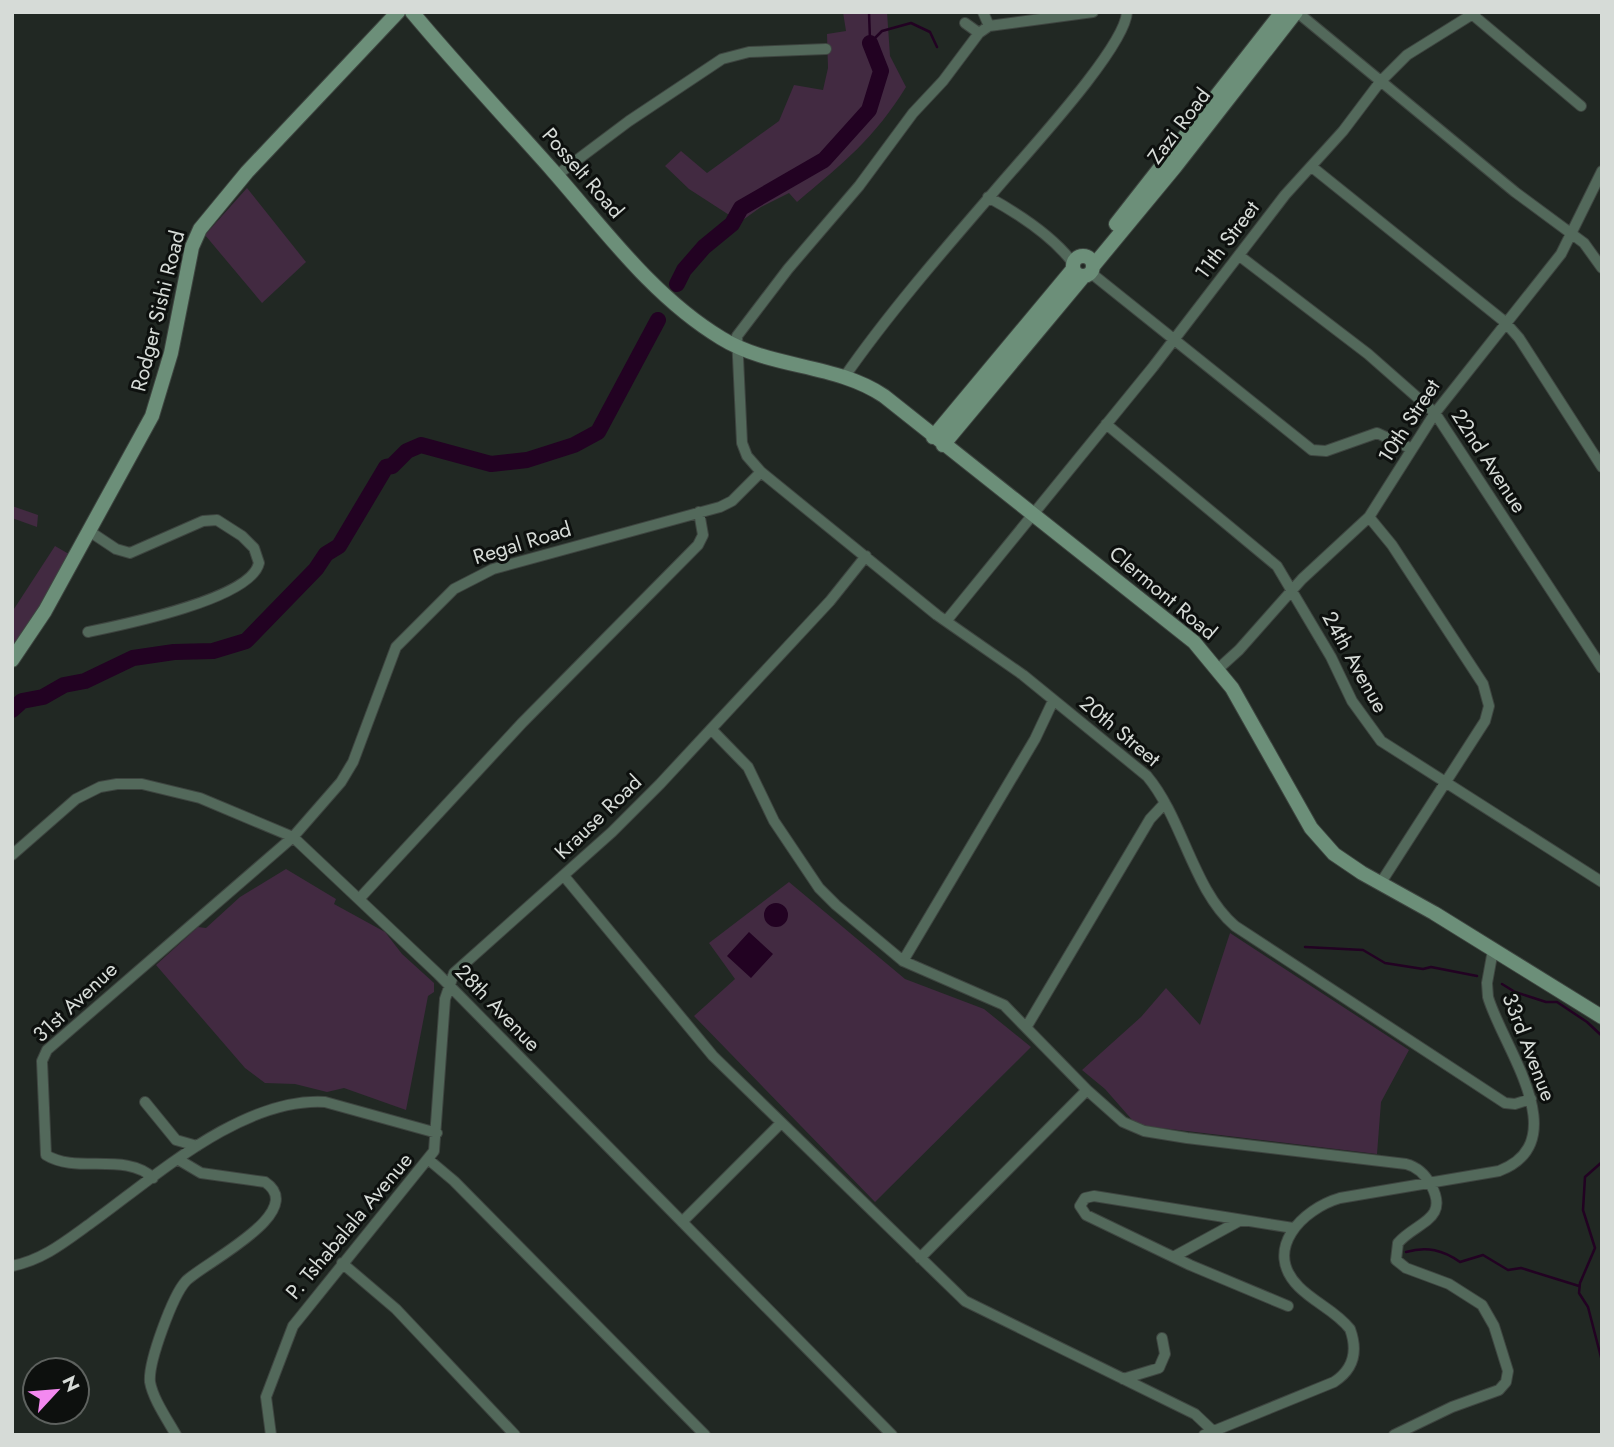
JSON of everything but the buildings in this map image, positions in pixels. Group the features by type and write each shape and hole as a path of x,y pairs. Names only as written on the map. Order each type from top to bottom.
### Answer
{"street":[{"name":"Rodger Sishi Road","path":"12,660 33,633 152,416 171,353 192,247 200,229 247,172 398,12"},
{"name":"Posselt Road","path":"412,12 661,291 703,327 735,346"},
{"path":"983,12 989,26"},
{"path":"735,346 737,336 758,308 859,186 913,113 943,81 979,33 989,26 1093,12"},
{"path":"845,376 988,197 1098,69 1119,38 1127,12"},
{"name":"Zazi Road","path":"938,441 1083,266 1282,12"},
{"path":"1296,12 1571,233 1591,250 1602,268"},
{"name":"Zazi Road","path":"1083,266 1175,167 1296,12"},
{"path":"1475,14 1581,106"},
{"name":"11th Street","path":"947,620 1241,257 1285,195 1312,167 1380,82 1407,55 1475,14"},
{"path":"965,23 979,33"},
{"path":"557,175 629,121 722,59 749,52 825,49"},
{"path":"1312,167 1504,323 1518,338 1602,467"},
{"name":"10th Street","path":"1218,669 1245,643 1291,590 1369,517 1391,486 1410,448 1435,413 1561,254 1602,171"},
{"path":"988,197 1007,205 1312,450 1326,451 1377,433 1410,448"},
{"name":"22nd Avenue","path":"1241,257 1368,354 1435,413 1602,668"},
{"name":"Clermont Road","path":"735,346 791,365 845,376 884,396 1031,515 1179,628 1218,669 1318,837 1343,861 1602,1017"},
{"name":"20th Street","path":"735,346 742,443 747,456 761,472 866,556 1136,766 1155,786 1216,903 1235,926 1506,1103 1515,1104 1531,1099"},
{"name":"24th Avenue","path":"1106,424 1270,559 1331,657 1352,701 1375,734 1602,882"},
{"name":"Regal Road","path":"293,837 349,771 396,647 454,589 493,569 732,501 761,472"},
{"path":"359,899 522,723 698,545 704,535 699,512"},
{"path":"1369,517 1392,545 1488,695 1489,706 1485,721 1380,884"},
{"path":"88,632 185,608 250,578 259,563 254,548 242,536 217,520 203,521 130,552 116,549 89,531"},
{"name":"Krause Road","path":"447,986 461,966 564,876 660,784 830,601 866,556"},
{"path":"903,961 1035,739 1053,701"},
{"path":"710,729 748,767 774,821 820,888 868,935 903,961 997,1000 1027,1026 1087,1090 1123,1122 1144,1131 1279,1151 1406,1164 1418,1168 1437,1199 1437,1209 1430,1218 1398,1243 1396,1259 1406,1268 1449,1284 1478,1300 1494,1326 1508,1371 1506,1382 1499,1390 1452,1407 1394,1435"},
{"name":"28th Avenue","path":"12,855 76,799 100,787 117,784 142,784 200,798 293,837 447,986 892,1435"},
{"path":"1027,1026 1150,819 1165,803"},
{"name":"31st Avenue","path":"153,1178 126,1167 65,1161 46,1155 43,1147 44,1055 61,1036 293,837"},
{"path":"564,876 689,1029 781,1123 965,1301 1202,1418 1209,1433 1334,1382 1343,1376 1354,1358 1350,1329 1300,1288 1289,1274 1284,1249 1293,1228 1308,1213 1330,1200 1429,1182"},
{"name":"33rd Avenue","path":"1429,1182 1499,1171 1515,1163 1533,1136 1535,1114 1531,1099 1488,997 1487,983 1493,950"},
{"path":"437,1133 447,986"},
{"path":"920,1258 1087,1090"},
{"name":"P. Tshabalala Avenue","path":"12,1266 46,1254 197,1146 255,1117 310,1101 325,1102 437,1133 429,1160 300,1315 283,1348 266,1397 271,1435"},
{"path":"145,1102 176,1140 197,1146"},
{"path":"682,1222 781,1123"},
{"path":"176,1435 154,1394 150,1376 172,1306 188,1279 265,1224 274,1198 271,1187 265,1182 201,1173 178,1160"},
{"path":"429,1160 469,1195 705,1435"},
{"path":"1288,1306 1086,1215 1080,1206 1082,1200 1094,1196 1293,1228"},
{"path":"1175,1256 1241,1220"},
{"path":"342,1263 396,1309 515,1435"},
{"path":"1123,1379 1159,1368 1165,1354 1162,1338"}],"shaded area":[{"path":"843,12 887,12 890,56 906,87 870,136 829,175 797,202 789,193 761,207 740,222 689,189 665,166 681,151 707,173 779,121 794,85 823,90 828,68 827,34 846,31"},
{"path":"247,188 306,262 262,303 205,235"},
{"path":"12,506 38,515 37,527 12,518"},
{"path":"55,546 74,557 12,660 12,612"},
{"path":"286,869 336,899 334,904 385,932 402,954 434,983 434,992 428,996 406,1110 344,1088 327,1092 295,1084 265,1083 245,1068 156,965 198,927 206,928 240,897"},
{"path":"789,882 905,979 984,1009 1031,1047 875,1202 694,1016 735,979 709,943"},
{"path":"776,903 787,910 788,915 781,926 776,927 765,920 764,915 771,904"},
{"path":"749,932 773,954 751,978 727,956"},
{"path":"1230,933 1409,1050 1381,1102 1377,1154 1145,1126 1134,1122 1105,1089 1082,1070 1141,1017 1166,988 1200,1025"}],"waterway":[{"path":"869,12 870,40"},
{"path":"870,43 882,31 911,23 930,32 937,47"},
{"path":"677,284 684,270 704,247 732,224 741,208 824,160 869,110 881,71 870,43"},
{"path":"12,710 22,701 43,697 64,685 85,681 133,658 174,652 213,651 246,641 316,569 326,554 339,546 386,467 392,466 407,451 421,445 491,464 527,460 574,445 598,432 658,320"},
{"path":"1305,947 1363,950 1385,963 1423,969 1431,967 1477,976"},
{"path":"1502,984 1515,992 1546,1002 1557,1002 1587,1022 1602,1036"},
{"path":"1602,1162 1585,1177 1583,1210 1595,1248 1580,1283 1579,1293 1588,1307 1602,1361"},
{"path":"1406,1252 1434,1250 1460,1262 1483,1255 1508,1270 1521,1268 1579,1286"}]}
